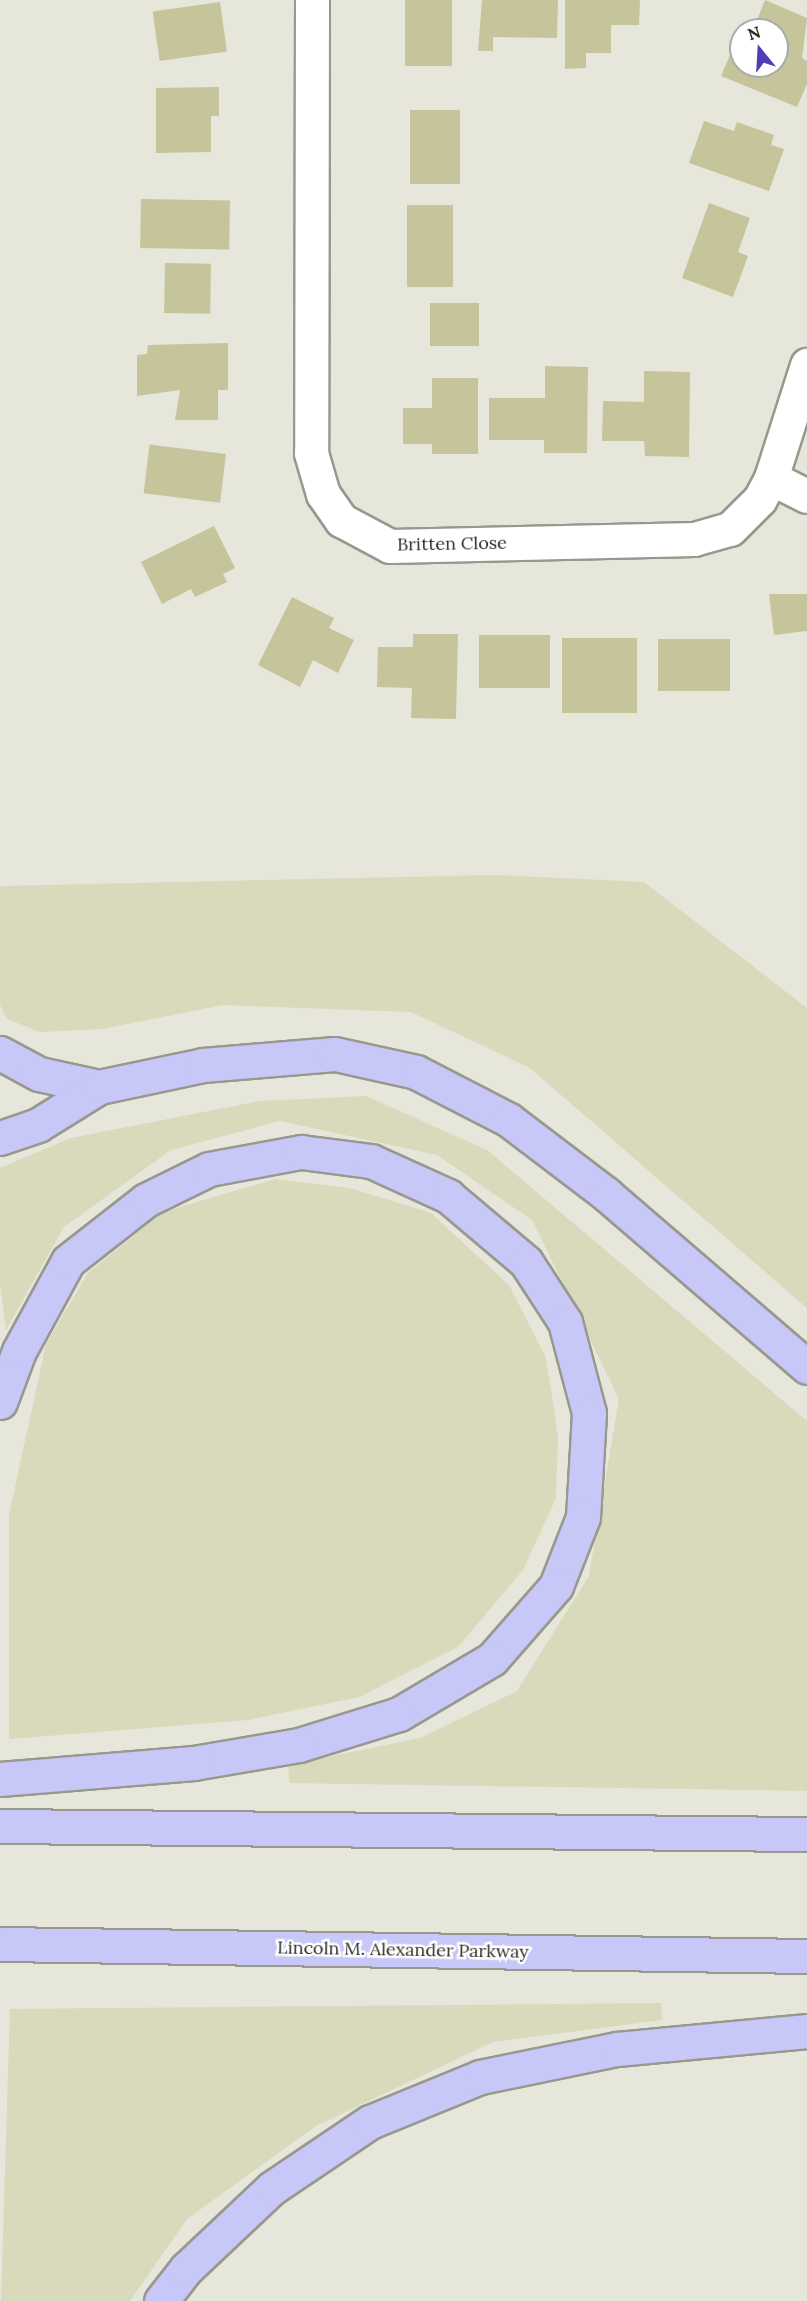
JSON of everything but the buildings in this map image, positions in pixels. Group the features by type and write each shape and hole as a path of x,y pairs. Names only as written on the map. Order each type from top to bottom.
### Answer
{"highway":[{"path":"0,1053 39,1074 99,1087"},
{"path":"0,1138 38,1125 99,1087 280,1055 335,1054 416,1072 509,1120 606,1194 807,1367"},
{"path":"0,1402 19,1351 68,1261 146,1200 209,1169 301,1152 371,1161 448,1196 526,1262 565,1322 589,1413 583,1517 556,1586 492,1659 399,1714 299,1745 194,1763 0,1779"},
{"path":"0,1826 807,1834"},
{"name":"Lincoln M. Alexander Parkway","path":"0,1944 807,1956"},
{"path":"0,1954 48,1946"},
{"path":"161,2301 186,2270 272,2188 392,2113 480,2077 617,2049 807,2031"}],"street":[{"name":"Britten Close","path":"312,0 311,453 323,494 341,520 390,546 694,539 730,529 760,499 771,478 807,365"},
{"path":"771,478 807,496"}],"green space":[{"path":"495,875 644,882 807,1008 807,1308 530,1068 411,1012 223,1005 102,1029 40,1032 7,1019 0,1005 0,886"},
{"path":"366,1096 487,1150 807,1421 807,1791 290,1783 288,1765 420,1738 517,1691 589,1576 619,1399 532,1220 437,1155 280,1121 171,1150 64,1227 6,1330 0,1283 0,1168 71,1138 260,1101"},
{"path":"275,1179 350,1188 431,1213 509,1285 546,1358 558,1436 556,1498 523,1570 458,1647 359,1697 248,1720 9,1739 9,1515 46,1344 88,1273 163,1212"},
{"path":"661,2003 662,2020 493,2042 316,2126 187,2219 130,2301 1,2301 10,2009"}]}
